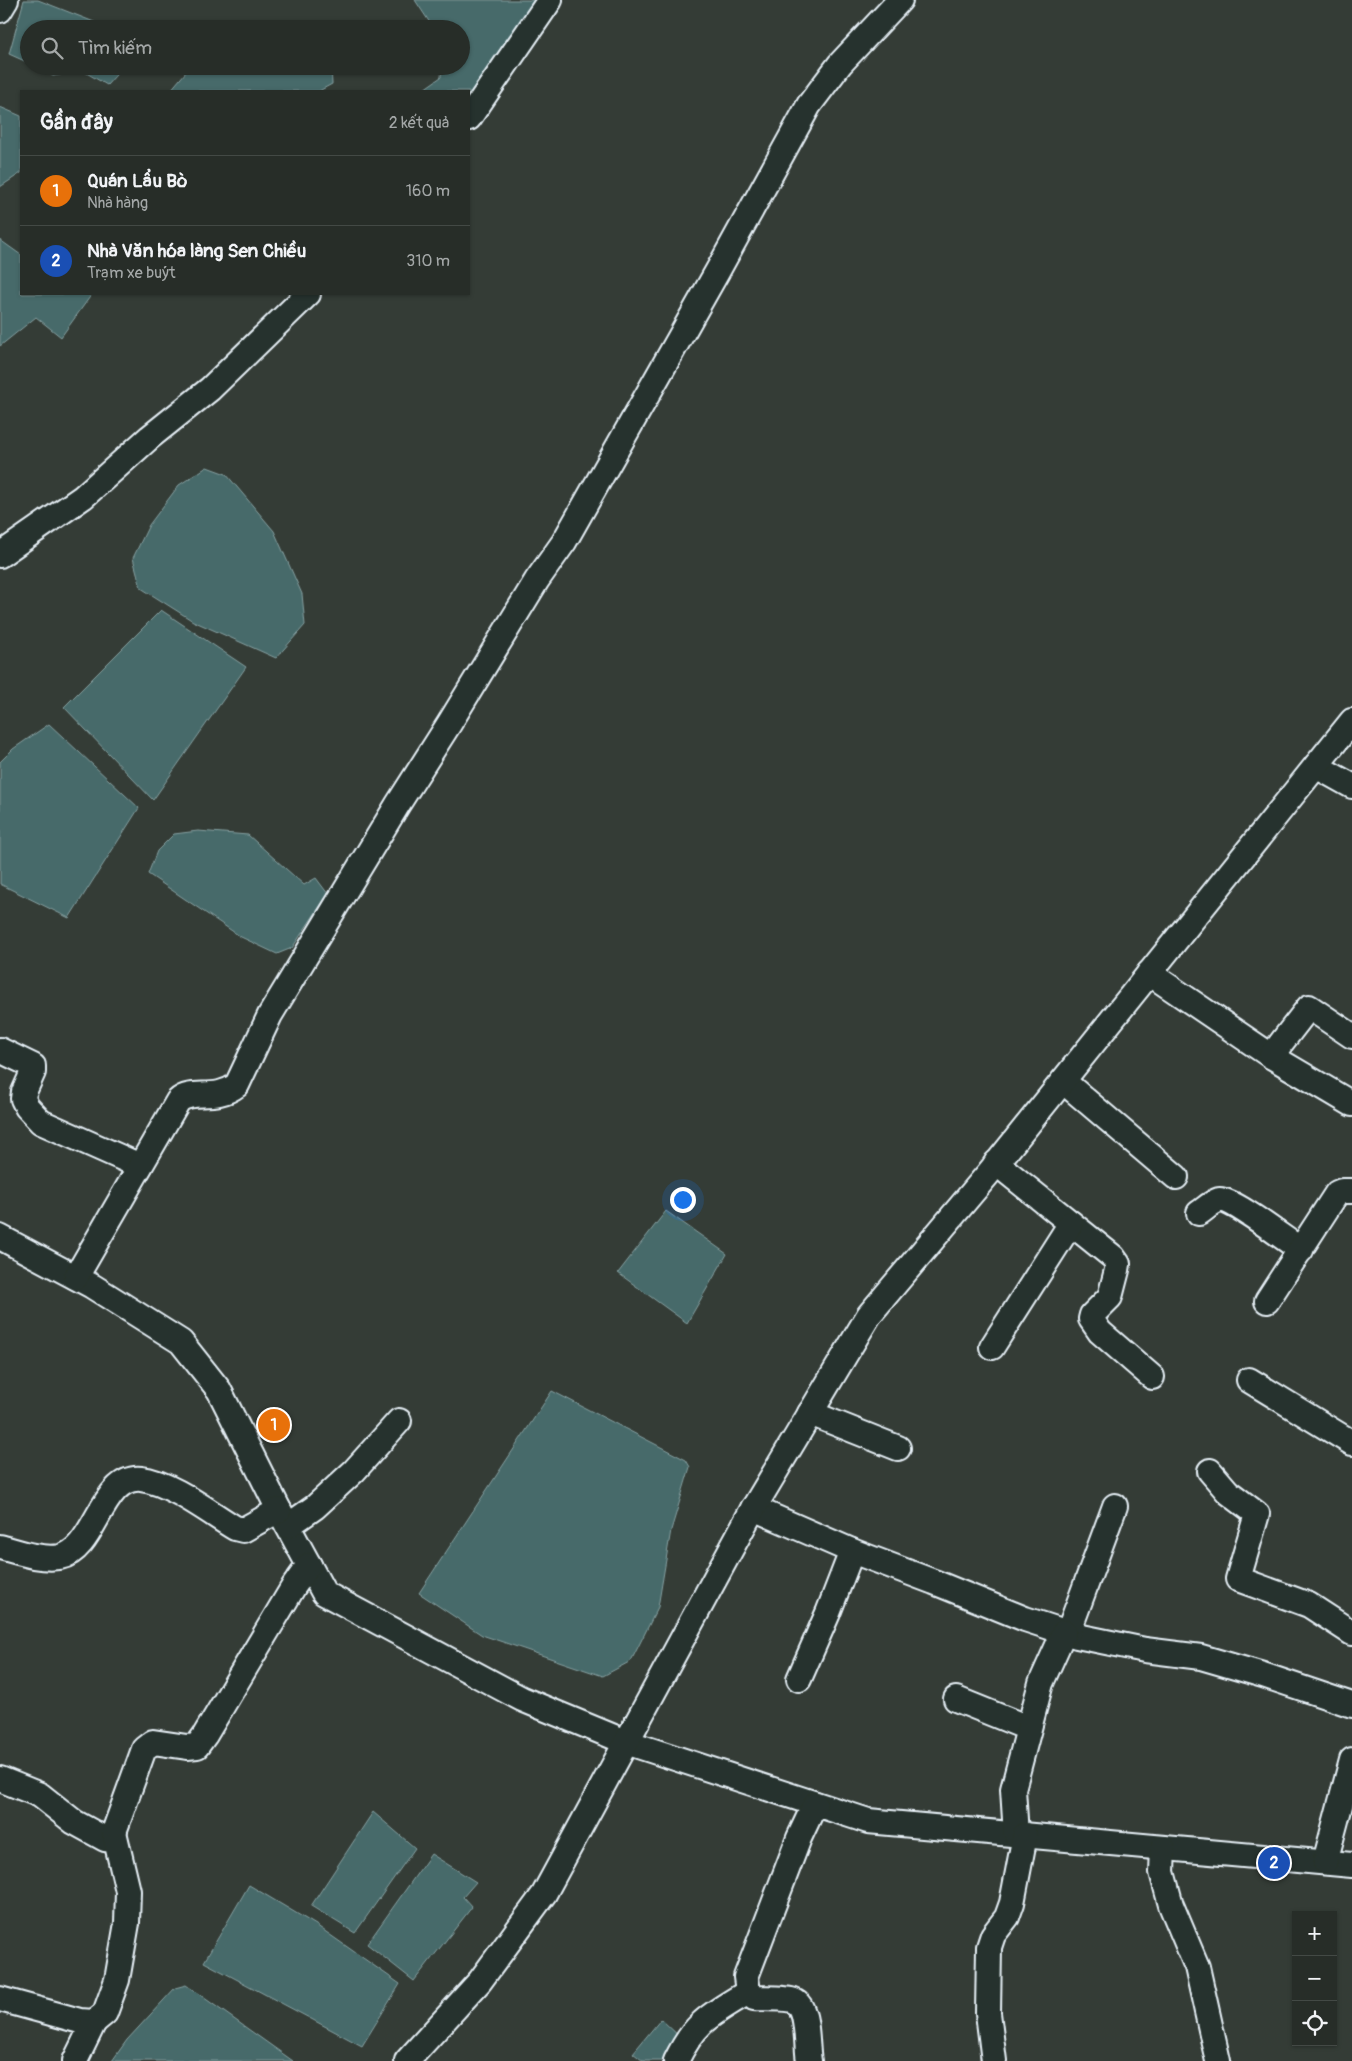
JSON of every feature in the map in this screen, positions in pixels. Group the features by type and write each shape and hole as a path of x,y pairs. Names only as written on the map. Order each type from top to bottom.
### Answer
{"street":[{"path":"0,10 6,0"},
{"path":"470,117 550,0"},
{"path":"76,1277 172,1108 183,1097 220,1095 229,1092 237,1085 270,1016 388,820 537,580 568,534 717,272 809,104 840,64 900,0"},
{"path":"0,555 83,497 150,437 210,389 307,295"},
{"path":"407,2061 480,1981 544,1894 753,1508 868,1314 1063,1081 1352,721"},
{"path":"1316,766 1352,786"},
{"path":"1149,973 1271,1056 1352,1104"},
{"path":"1271,1056 1309,1006 1352,1036"},
{"path":"0,1050 33,1066 33,1072 24,1092 24,1100 27,1107 41,1122 140,1166"},
{"path":"1063,1081 1176,1177"},
{"path":"996,1163 1113,1257 1118,1264 1110,1297 1092,1315 1091,1319 1093,1324 1152,1376"},
{"path":"1267,1301 1337,1193 1342,1190 1352,1191"},
{"path":"1200,1213 1218,1200 1226,1201 1301,1250"},
{"path":"992,1347 1071,1223"},
{"path":"0,1237 76,1277 181,1342 220,1390 324,1593 522,1699 626,1742 868,1822 1352,1865"},
{"path":"1249,1380 1352,1443"},
{"path":"810,1413 898,1448"},
{"path":"0,1547 44,1558 62,1556 77,1547 117,1487 127,1480 141,1479 164,1485 235,1528 243,1530 284,1518 314,1507 354,1471 399,1422"},
{"path":"1210,1471 1228,1492 1257,1514 1238,1579 1309,1605 1352,1633"},
{"path":"994,2061 988,2013 990,1947 994,1935 1007,1917 1012,1903 1020,1835 1013,1790 1041,1683 1066,1632 1114,1506"},
{"path":"753,1508 852,1551 1025,1619 1066,1632 1145,1650 1201,1657 1263,1675 1352,1705"},
{"path":"798,1679 828,1613 852,1551"},
{"path":"0,1780 40,1795 74,1822 105,1839 114,1832 144,1749 153,1742 187,1747 197,1746 294,1586 309,1565"},
{"path":"956,1699 1028,1728"},
{"path":"1325,1862 1352,1760"},
{"path":"809,2061 805,2019 798,2004 793,2001 754,1998 748,1992 746,1977 799,1838 815,1804"},
{"path":"75,2061 94,2022 105,2013 117,1980 127,1923 128,1891 114,1832"},
{"path":"1163,1848 1162,1872 1171,1905 1196,1967 1218,2061"},
{"path":"676,2061 696,2027 706,2017 748,1992"},
{"path":"0,2000 80,2021 94,2022"}],"water":[{"path":"24,0 38,0 89,20 20,20 20,59 9,54"},
{"path":"415,0 534,0 537,8 470,113 470,90 422,90 441,75 470,75 470,20 428,20"},
{"path":"90,75 116,75 107,85"},
{"path":"183,75 332,75 332,84 321,90 171,90"},
{"path":"0,107 20,116 20,174 0,187"},
{"path":"0,240 20,254 20,295 91,295 61,337 36,317 0,346"},
{"path":"207,467 226,474 274,531 302,594 305,625 276,658 193,621 141,588 133,558 149,525 179,485"},
{"path":"161,610 246,667 153,800 64,707"},
{"path":"49,724 139,808 69,918 0,884 0,762 13,749"},
{"path":"198,831 248,835 304,885 316,878 328,894 292,948 277,954 241,937 148,874 157,851 174,834"},
{"path":"666,1211 727,1254 687,1323 618,1273"},
{"path":"552,1391 686,1460 690,1467 671,1530 658,1607 631,1661 603,1676 482,1635 419,1593"},
{"path":"373,1812 415,1848 355,1933 311,1906"},
{"path":"431,1854 476,1882 463,1897 472,1907 414,1981 367,1944"},
{"path":"249,1885 316,1925 400,1984 362,2046 204,1962"},
{"path":"186,1985 293,2061 112,2061 127,2040 175,1988"},
{"path":"661,2019 683,2040 666,2061 643,2061 633,2053"}],"place":[{"name":"Quán Lẩu Bò","path":"274,1425"},
{"name":"Nhà Văn hóa làng Sen Chiều","path":"1274,1863"}]}
